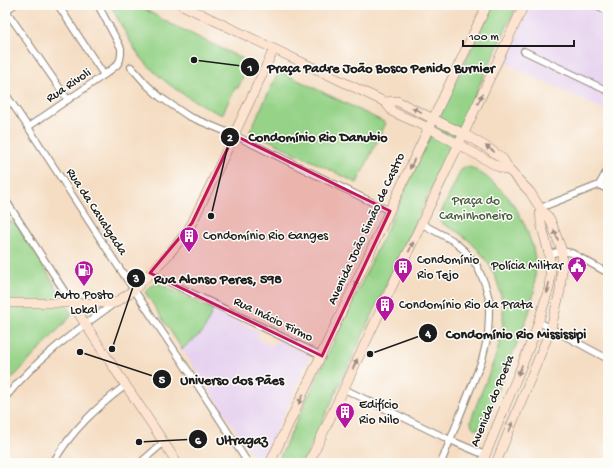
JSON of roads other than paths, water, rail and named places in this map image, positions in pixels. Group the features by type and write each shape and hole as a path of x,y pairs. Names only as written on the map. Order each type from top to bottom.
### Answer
{"main road":[{"name":"Avenida do Poeta","path":"182,5 385,102 393,112 429,128 499,167 510,171"},
{"name":"Avenida João Simão de Castro","path":"270,463 487,5"},
{"path":"309,463 524,5"},
{"path":"5,303 115,303 134,290 168,255 192,223 274,48"},
{"name":"Avenida do Poeta","path":"385,102 398,101 464,134 503,159 510,171 530,192 540,208 550,219 562,251 560,291 551,328 496,463"},
{"name":"Avenida do Poeta","path":"483,459 530,347 549,288 551,268 540,208"},
{"path":"72,303 177,463"}],"street":[{"path":"14,5 5,10 68,100"},
{"path":"58,5 104,75"},
{"name":"Rua Rivoli","path":"28,127 104,75 120,60 121,48 98,5"},
{"path":"596,5 608,11"},
{"path":"524,51 608,91"},
{"path":"131,67 160,97 188,116 234,135 390,211"},
{"name":"Rua da Cavalgada","path":"5,93 248,463"},
{"path":"540,208 599,186 608,169"},
{"path":"599,186 608,190"},
{"path":"6,202 72,303"},
{"name":"Avenida do Poeta","path":"422,224 452,240 465,251 477,266 485,284 489,300 490,314 488,335 482,360 441,463"},
{"path":"549,254 562,251 572,253 608,273"},
{"name":"Rua Inácio Firmo","path":"150,274 322,356"},
{"path":"5,398 42,358 85,324 115,303"},
{"path":"539,322 608,359"},
{"path":"52,463 69,438 84,421 126,385"},
{"path":"344,389 450,440 483,459"},
{"path":"140,463 164,442"}],"place":[{"name":"Praça Padre João Bosco Penido Burnier","path":"194,60"},
{"name":"Condomínio Rio Danubio","path":"211,216"},
{"name":"Condomínio Rio Ganges","path":"189,253"},
{"name":"Polícia Militar","path":"577,283"},
{"name":"Condomínio Rio Tejo","path":"403,284"},
{"name":"Auto Posto Lokal","path":"84,287"},
{"name":"Condomínio Rio da Prata","path":"385,322"},
{"name":"Rua Alonso Peres, 598","path":"112,349"},
{"name":"Universo dos Pães","path":"80,352"},
{"name":"Condomínio Rio Mississipi","path":"370,354"},
{"name":"Edifício Rio Nilo","path":"345,429"},
{"name":"Ultragaz","path":"139,442"}],"park label":[{"name":"Praça do Caminhoneiro","path":"476,208"}]}
